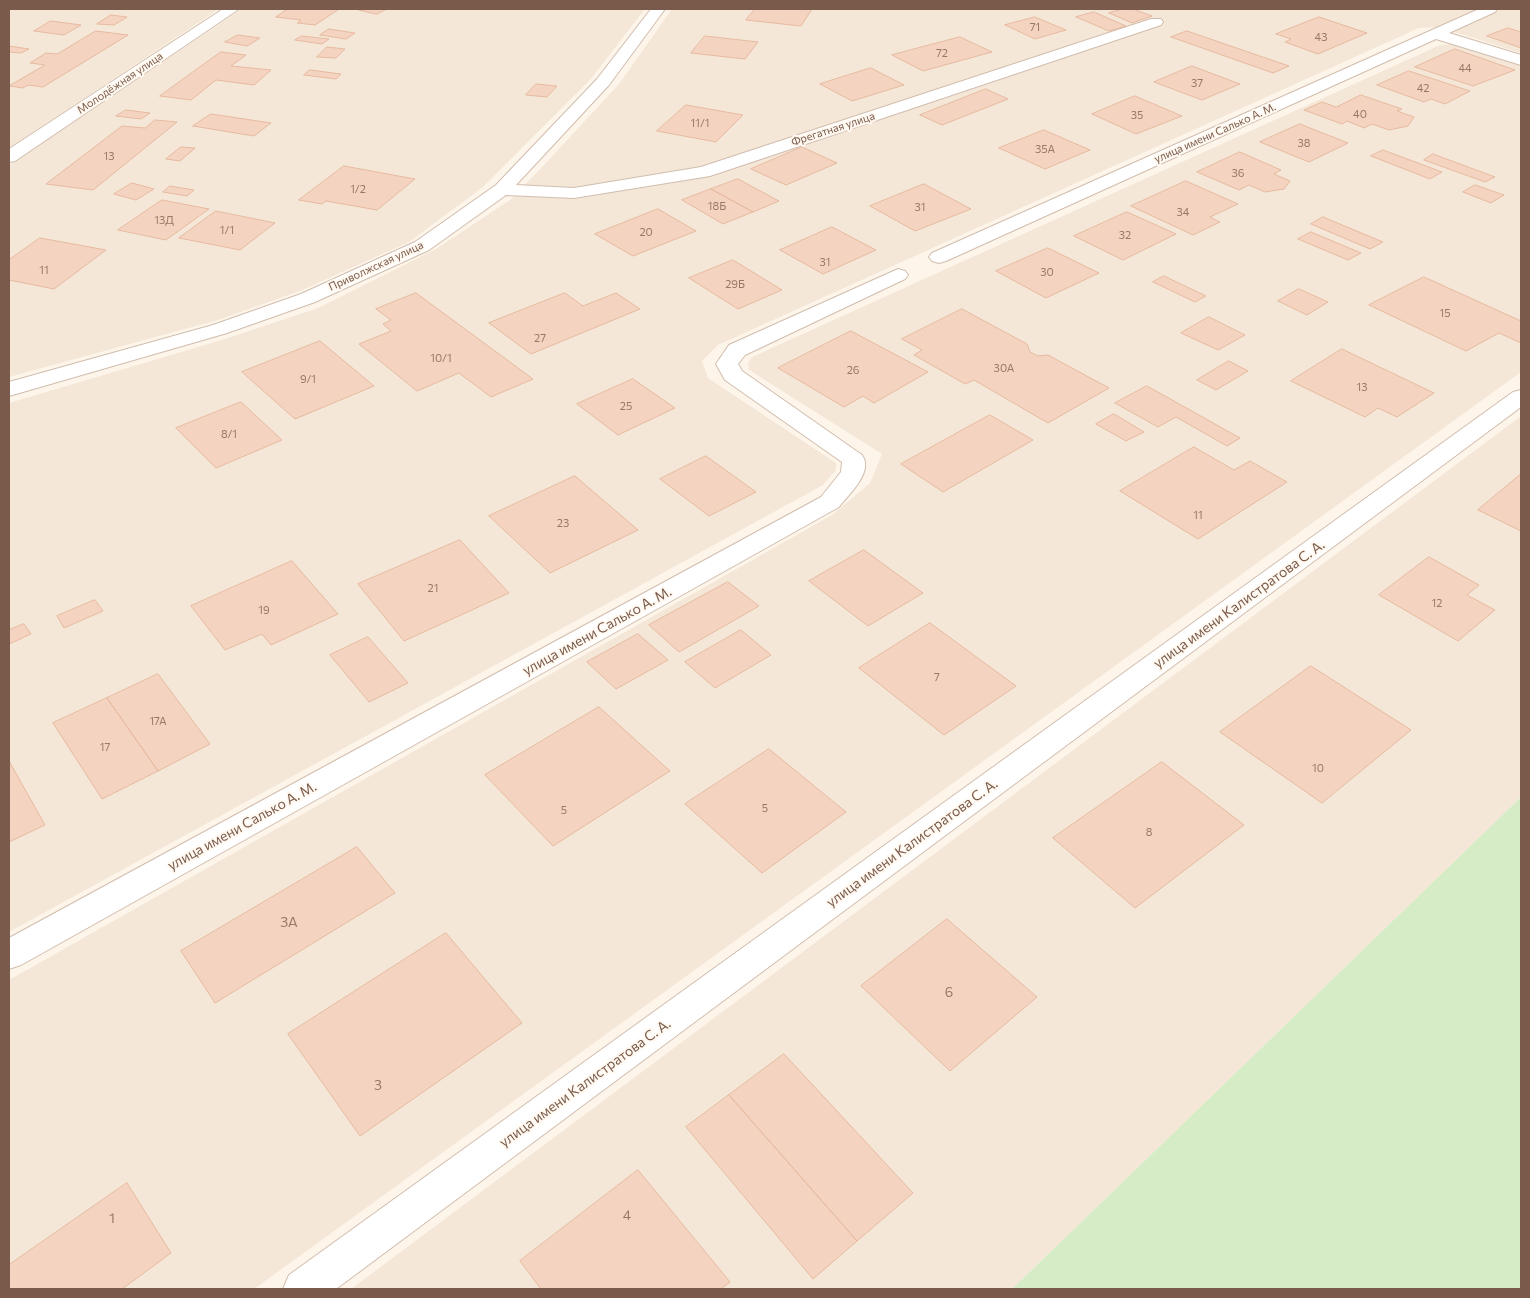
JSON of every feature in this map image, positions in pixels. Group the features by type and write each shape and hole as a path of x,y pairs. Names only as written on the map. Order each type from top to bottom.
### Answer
{"street":[{"name":"Молодёжная улица","path":"9,157 232,9"},
{"name":"Приволжская улица","path":"9,389 220,329 308,298 422,246 502,189 603,82 658,9"},
{"name":"улица имени Салько А. М.","path":"939,257 1490,9"},
{"name":"Фрегатная улица","path":"502,189 526,192 574,193 704,172 1156,22"},
{"path":"1437,34 1521,60"},
{"name":"улица имени Салько А. М.","path":"9,955 830,502 853,473 854,460 733,375 727,364 737,350 898,275"},
{"name":"улица имени Калистратова С. А.","path":"303,1289 1521,397"}],"shaded area":[{"path":"9,9 219,9 9,148"},
{"path":"242,9 645,9 590,80 483,187 409,242 300,291 218,320 9,377 9,165"},
{"path":"672,9 1521,9 1521,53 1439,27 1419,28 718,345 702,361 708,378 836,463 836,470 823,485 9,932 9,403 225,339 318,308 436,249 510,200 619,84"},
{"path":"1452,44 1521,64 1521,372 254,1289 9,1289 9,980 832,515 870,483 882,454 749,370 748,363 752,357 1440,45"},
{"path":"1521,416 1521,797 1012,1289 351,1289"}],"green space":[{"path":"1521,797 1521,1289 1012,1289"}],"building":[{"path":"288,9 339,9 315,25 297,23 301,20 276,17"},
{"path":"355,9 387,9 377,14"},
{"path":"755,9 812,9 801,26 746,20"},
{"path":"1123,9 1133,9 1152,16 1132,23 1109,13"},
{"path":"1094,12 1126,26 1109,31 1076,17"},
{"path":"111,15 127,17 114,25 97,24"},
{"path":"1035,17 1066,30 1035,39 1005,25"},
{"path":"1319,17 1367,33 1318,54 1285,42 1291,39 1276,34"},
{"path":"51,21 81,25 64,35 34,31"},
{"path":"1508,28 1521,32 1521,48 1487,36"},
{"path":"329,29 355,33 346,39 320,35"},
{"path":"96,31 128,35 43,87 28,85 23,88 9,86 45,65 30,63 46,53 57,54"},
{"path":"1187,31 1289,66 1273,73 1171,37"},
{"path":"238,35 260,38 247,46 225,42"},
{"path":"302,36 329,39 322,44 295,40"},
{"path":"705,36 758,42 745,59 691,53"},
{"path":"960,37 992,52 923,71 892,55"},
{"path":"9,46 29,49 21,53 9,52"},
{"path":"327,47 345,49 336,58 317,57"},
{"path":"1455,49 1515,70 1473,86 1415,67"},
{"path":"221,52 246,55 231,66 271,70 254,85 216,80 191,100 160,96"},
{"path":"1192,66 1240,84 1202,100 1154,82"},
{"path":"871,68 904,85 852,101 820,84"},
{"path":"310,70 341,74 336,79 304,75"},
{"path":"1409,71 1470,91 1445,104 1431,99 1424,102 1377,85"},
{"path":"536,84 557,86 547,97 526,95"},
{"path":"986,89 1008,99 942,125 920,115"},
{"path":"1361,95 1402,109 1397,111 1414,117 1408,126 1389,130 1372,124 1364,128 1347,121 1342,124 1304,110 1322,102 1336,107"},
{"path":"1135,96 1182,116 1136,134 1092,114"},
{"path":"686,105 743,115 716,142 657,131"},
{"path":"126,110 150,113 141,119 116,116"},
{"path":"211,114 271,123 254,136 193,126"},
{"path":"155,120 177,122 93,190 46,184 122,126 145,128"},
{"path":"1300,124 1348,143 1309,162 1260,142"},
{"path":"1044,130 1090,150 1045,169 999,148"},
{"path":"181,147 195,148 180,161 166,159"},
{"path":"802,147 837,163 786,185 751,169"},
{"path":"1383,150 1442,172 1430,179 1371,156"},
{"path":"1240,152 1281,170 1274,174 1290,181 1284,189 1265,192 1249,185 1239,190 1197,172"},
{"path":"1433,154 1495,177 1485,182 1424,160"},
{"path":"344,166 415,179 377,210 326,201 322,204 299,200"},
{"path":"738,179 779,201 753,212 711,189"},
{"path":"1186,181 1238,204 1210,217 1220,222 1193,235 1131,206"},
{"path":"132,183 154,189 136,200 114,194"},
{"path":"924,184 971,209 915,231 870,206"},
{"path":"1475,185 1504,195 1491,203 1463,192"},
{"path":"170,186 194,190 187,196 163,192"},
{"path":"711,189 753,212 723,224 682,200"},
{"path":"162,200 209,209 166,240 118,230"},
{"path":"658,209 696,231 633,256 595,234"},
{"path":"216,211 275,223 240,250 179,238"},
{"path":"1127,212 1176,234 1123,260 1074,236"},
{"path":"1323,217 1383,242 1370,249 1311,224"},
{"path":"832,227 876,250 823,274 780,250"},
{"path":"1311,232 1361,253 1348,260 1298,239"},
{"path":"40,238 106,250 54,289 9,280 9,260"},
{"path":"1048,248 1099,273 1046,298 996,271"},
{"path":"733,260 782,290 738,309 689,278"},
{"path":"1164,276 1206,296 1195,302 1153,282"},
{"path":"1424,277 1521,321 1521,343 1499,333 1466,351 1369,305"},
{"path":"1299,289 1328,302 1307,315 1278,301"},
{"path":"416,293 533,379 491,397 459,373 417,391 359,344 391,331 383,324 391,320 376,309"},
{"path":"565,293 583,306 616,293 640,309 531,354 489,323"},
{"path":"962,309 1027,344 1030,352 1038,356 1048,355 1109,388 1048,423 974,380 965,384 914,355 922,350 902,339"},
{"path":"1209,317 1245,335 1218,350 1181,333"},
{"path":"851,331 928,372 874,403 863,396 844,407 778,368"},
{"path":"320,341 374,386 295,419 242,372"},
{"path":"1342,349 1434,393 1397,417 1378,408 1365,417 1291,381"},
{"path":"1229,361 1248,371 1216,390 1197,380"},
{"path":"633,379 675,408 618,435 577,404"},
{"path":"1147,386 1240,438 1227,446 1176,417 1158,427 1115,403"},
{"path":"241,402 282,440 216,468 176,428"},
{"path":"1114,414 1144,432 1126,441 1096,424"},
{"path":"990,415 1033,440 943,492 901,464"},
{"path":"1194,447 1234,470 1250,461 1287,482 1198,539 1120,491"},
{"path":"706,456 756,492 709,516 660,479"},
{"path":"1521,474 1521,531 1478,510"},
{"path":"575,476 638,530 550,573 489,516"},
{"path":"460,540 509,593 404,641 358,584"},
{"path":"864,550 923,593 868,626 809,581"},
{"path":"1429,557 1479,585 1467,595 1495,610 1458,641 1379,595"},
{"path":"292,561 338,614 271,645 262,634 225,650 191,606"},
{"path":"728,582 759,606 679,652 649,625"},
{"path":"95,600 103,611 64,628 57,616"},
{"path":"930,623 1016,686 944,735 859,668"},
{"path":"24,624 31,634 9,644 9,630"},
{"path":"741,630 771,655 715,688 685,662"},
{"path":"638,634 668,660 616,689 587,662"},
{"path":"368,637 408,683 369,702 330,655"},
{"path":"1311,666 1411,730 1322,803 1220,732"},
{"path":"158,674 210,744 158,771 107,698"},
{"path":"107,698 158,771 102,799 53,723"},
{"path":"599,707 670,771 553,846 485,775"},
{"path":"769,749 846,812 762,873 685,804"},
{"path":"9,761 45,825 9,842"},
{"path":"1162,762 1244,825 1135,908 1053,838"},
{"path":"357,847 395,893 215,1003 181,951"},
{"path":"947,919 1037,997 950,1071 861,986"},
{"path":"446,933 522,1023 360,1136 288,1034"},
{"path":"784,1054 913,1193 857,1241 729,1095"},
{"path":"729,1095 857,1241 813,1279 686,1127"},
{"path":"638,1170 730,1282 721,1289 541,1289 520,1261"},
{"path":"127,1183 171,1253 122,1289 9,1289 9,1265"}]}
